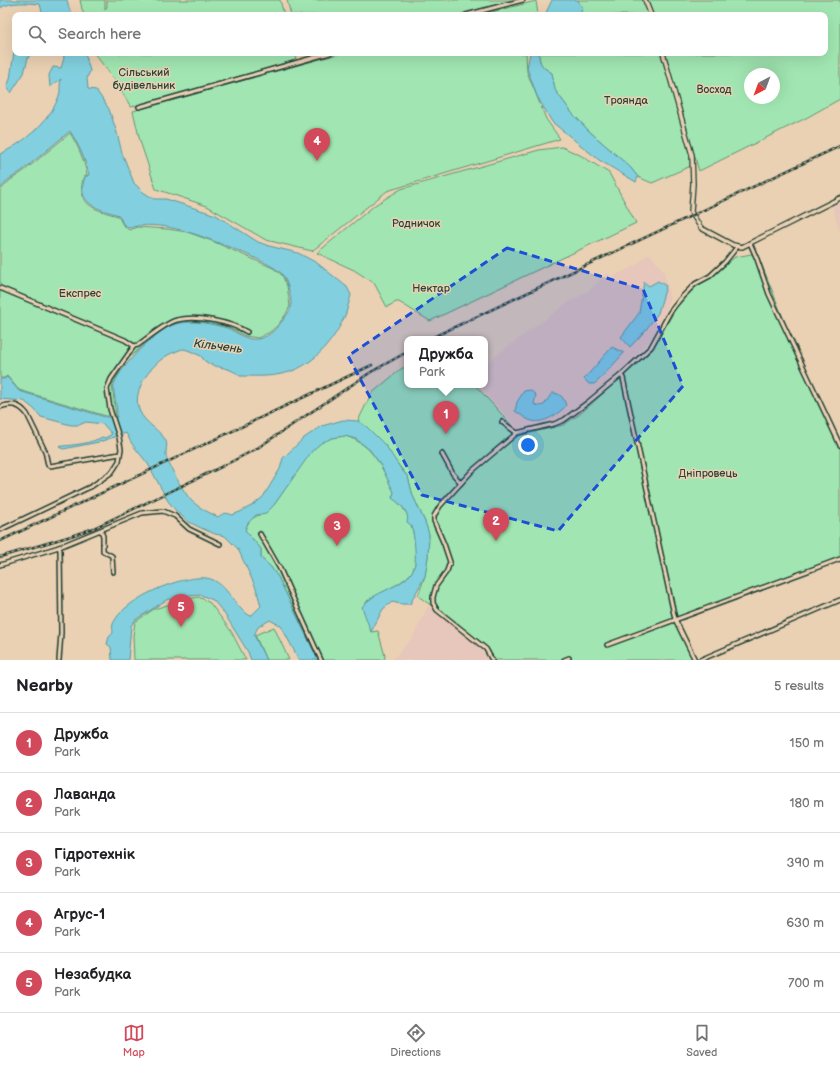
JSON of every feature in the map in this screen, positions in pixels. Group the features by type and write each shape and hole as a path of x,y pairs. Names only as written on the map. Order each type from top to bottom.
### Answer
{"street":[{"path":"477,12 523,0"},
{"path":"645,0 650,12"},
{"path":"139,107 319,56"},
{"path":"664,56 692,155 693,184 691,212 701,228 737,247"},
{"path":"492,660 486,649 437,610 433,603 436,586 447,570 450,562 434,521 434,516 440,506 472,471 516,433 554,424 564,420 588,403 621,375 652,347 670,312 681,298 695,284 710,276 725,262 737,247 750,243 840,198"},
{"path":"750,243 769,294 840,446"},
{"path":"0,288 125,340 134,346"},
{"path":"0,530 102,480 112,472 119,461 119,437 111,412 107,389 111,379 134,346 138,346 158,330 177,320 209,320 238,327 247,332"},
{"path":"621,375 623,378 635,432 675,619 695,660"},
{"path":"0,406 12,404 27,414 45,451 48,465 120,454"},
{"path":"502,422 516,433"},
{"path":"442,454 453,474 461,483"},
{"path":"0,565 59,547 142,513 162,511 174,516 189,529 220,544"},
{"path":"101,531 103,536 104,553 112,556 113,572"},
{"path":"260,534 280,569 321,660"},
{"path":"59,547 61,633 59,660"},
{"path":"607,645 840,559"},
{"path":"700,660 840,600"},
{"path":"564,660 568,658"}],"highlighted area":[{"path":"507,248 643,289 683,386 558,531 422,495 348,356"}],"shaded area":[{"path":"840,202 840,232 832,206"},
{"path":"649,253 664,272 670,300 657,333 626,365 587,401 566,415 541,426 520,431 481,388 488,388 488,362 566,304 589,291 607,273 612,277 636,265"},
{"path":"428,606 487,653 490,660 392,660 413,637"}],"green space":[{"path":"80,0 105,0 105,9 107,7 107,0 280,0 283,12 83,12"},
{"path":"287,0 514,0 469,12 290,12"},
{"path":"578,0 646,0 650,12 581,12 583,8"},
{"name":"Восход","path":"648,0 840,0 840,99 806,118 699,171 666,56 828,56 828,12 652,12"},
{"path":"536,1 538,12 491,12"},
{"name":"Сільський будівельник","path":"96,56 295,56 296,60 131,107 114,79"},
{"path":"331,56 526,56 527,72 546,119 560,139 387,191 312,251 266,240 207,206 156,189 140,141 133,111"},
{"name":"Троянда","path":"539,56 663,56 693,165 652,183 638,177 630,167 589,131 572,113 555,90 552,73 542,65"},
{"name":"Експрес","path":"70,133 76,143 86,169 87,175 84,176 82,194 89,205 118,216 123,225 129,230 137,227 167,229 187,232 212,241 273,268 282,275 287,286 290,306 286,314 278,325 270,332 258,338 245,336 228,327 190,321 170,325 147,342 129,358 112,385 116,416 106,416 19,390 7,376 0,378 0,191 9,181 24,171"},
{"path":"562,147 580,155 609,173 636,223 430,321 399,302 387,307 374,283 354,270 317,253 375,205 401,189 539,150"},
{"name":"Дніпровець","path":"757,253 817,402 840,449 840,560 807,574 676,622 694,660 495,660 489,650 457,624 418,596 425,576 429,535 425,522 413,496 408,477 393,458 358,421 371,394 404,368 404,388 478,388 517,431 518,436 563,425 580,414 653,349 676,308 695,288 735,257"},
{"path":"345,436 363,445 376,458 394,492 392,498 401,505 408,516 415,542 416,551 414,568 407,578 367,601 371,632 378,631 385,656 384,660 318,660 278,577 270,566 261,558 261,549 245,530 254,517 265,513 273,506 309,454 316,447 327,440"},
{"path":"199,597 210,603 231,631 246,660 134,660 133,636 135,622 154,609"},
{"path":"274,627 289,660 266,660 255,635"}],"water":[{"path":"0,0 67,0 71,12 42,12 40,4 25,3 9,4 0,8"},
{"path":"552,0 578,0 583,8 581,12 546,12"},
{"path":"13,56 29,56 24,73 11,93 7,87 10,79"},
{"name":"Кільчень","path":"64,56 86,56 90,71 87,78 88,89 96,90 109,109 122,153 134,183 143,192 154,199 166,199 216,215 258,242 298,253 317,263 347,287 351,295 346,313 329,343 312,360 292,371 276,375 240,376 235,372 208,363 201,356 183,349 168,355 154,366 143,381 137,398 142,416 165,439 167,444 167,459 175,476 187,495 197,505 218,517 225,513 232,515 253,505 263,497 280,469 283,458 304,438 322,426 343,420 358,421 367,427 386,446 408,477 413,496 429,534 425,576 410,604 392,602 383,609 371,632 362,607 373,597 405,580 410,575 415,563 415,554 412,526 407,522 407,514 398,502 392,498 394,492 380,464 370,450 356,439 345,436 332,438 321,443 312,451 274,505 266,513 256,515 248,523 245,530 261,549 261,558 270,566 278,577 318,660 299,660 281,626 270,620 258,627 254,635 266,660 251,660 248,652 224,613 213,600 201,595 188,596 177,600 168,599 135,620 131,626 128,660 112,660 111,647 107,644 109,637 113,633 113,624 128,606 154,590 182,580 206,578 217,582 222,586 242,610 250,616 261,606 256,588 238,549 225,536 215,534 189,522 177,512 168,501 148,464 132,444 126,433 99,442 63,449 59,447 76,445 102,437 105,438 112,434 103,424 86,422 79,425 71,425 41,417 24,401 0,399 0,379 7,377 19,391 105,417 117,417 114,384 118,376 138,351 163,330 175,324 199,322 227,328 250,339 258,339 266,336 274,330 288,314 291,307 290,294 284,277 277,269 268,264 233,248 186,231 146,225 129,228 123,224 119,215 90,204 83,193 85,177 89,175 84,158 70,131 23,170 8,180 0,189 0,154 19,143 37,129 57,102 60,92 61,79 50,87 49,75 53,67 61,68"},
{"path":"529,56 539,56 542,65 552,73 555,90 572,113 589,131 630,167 638,177 636,182 599,160 552,122 537,96 527,68"},
{"path":"658,281 666,286 658,313 645,331 630,347 621,337 639,313 644,282 649,286"},
{"path":"612,347 624,353 598,381 594,384 589,384 584,379"},
{"path":"530,390 536,395 534,404 539,406 544,405 552,393 562,396 566,406 546,420 537,422 530,420 515,411 517,402 524,391"}],"railway":[{"path":"435,336 840,146"},
{"path":"0,557 94,528 223,466 256,449 371,372 404,354"},
{"path":"0,541 372,365"}],"place":[{"name":"Агрус-1","path":"317,161"},
{"name":"Дружба","path":"446,434"},
{"name":"Лаванда","path":"496,541"},
{"name":"Гідротехнік","path":"337,546"},
{"name":"Незабудка","path":"181,627"}],"park label":[{"name":"Родничок","path":"416,223"},
{"name":"Нектар","path":"431,288"}]}
